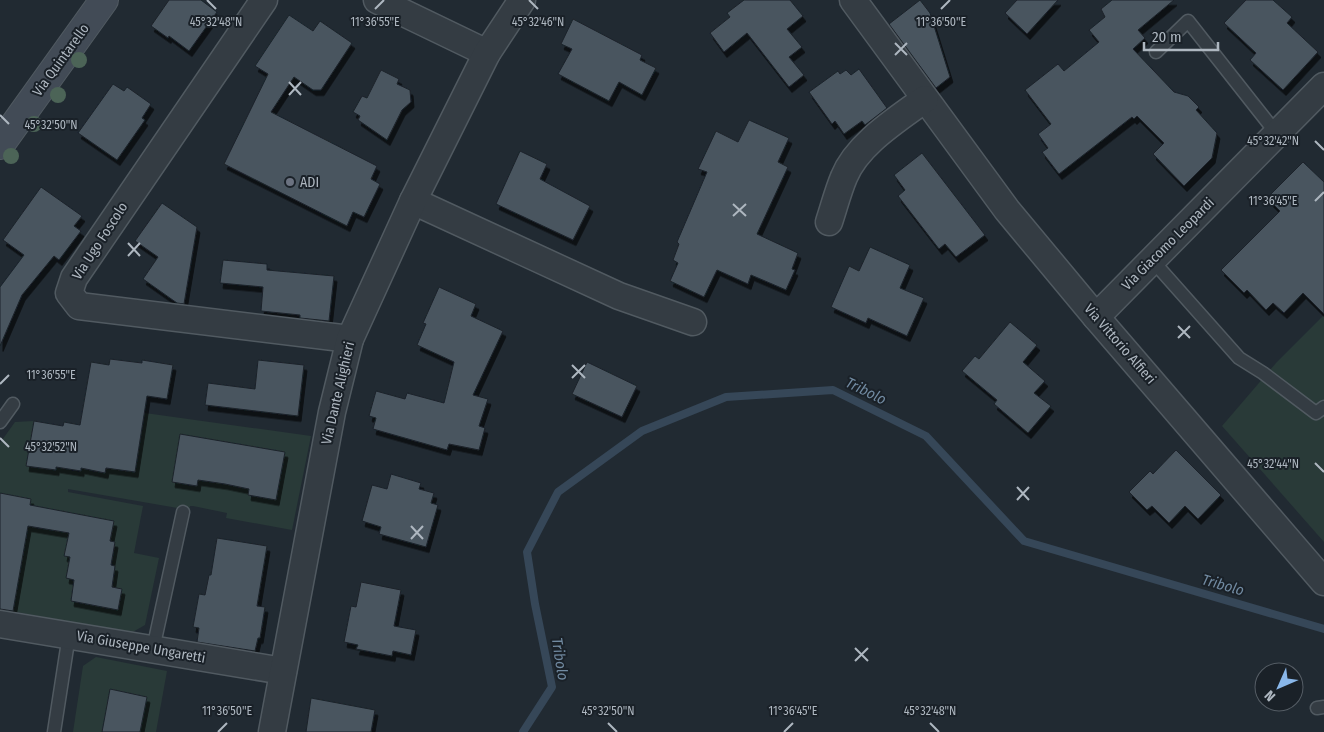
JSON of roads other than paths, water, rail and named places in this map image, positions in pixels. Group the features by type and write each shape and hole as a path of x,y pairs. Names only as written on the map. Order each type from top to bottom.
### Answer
{"street":[{"name":"Via Quintarello","path":"0,145 104,0"},
{"name":"Via Ugo Foscolo","path":"264,0 74,278 68,293 79,306 350,339"},
{"path":"377,0 487,53"},
{"name":"Via Dante Alighieri","path":"272,732 332,412 350,339 413,201 487,53 522,0"},
{"name":"Via Vittorio Alfieri","path":"853,0 1007,210 1096,317 1324,582"},
{"name":"Via Giacomo Leopardi","path":"1096,317 1324,86"},
{"path":"829,222 844,176 858,154 886,128 925,99"},
{"path":"413,201 619,296 694,322"},
{"name":"Via Giuseppe Ungaretti","path":"0,624 283,671"}],"lane":[{"path":"1156,52 1188,21 1277,134"},
{"path":"1152,260 1239,358 1263,373 1316,413 1324,407"},
{"path":"0,422 14,404"},
{"path":"153,649 183,512"},
{"path":"54,732 69,635"}],"waterway":[{"name":"Tribolo","path":"523,732 552,687 535,604 527,552 558,492 642,431 726,397 833,390 926,436 1024,541 1324,629"}],"place":[{"name":"ADI","path":"290,182"}]}
